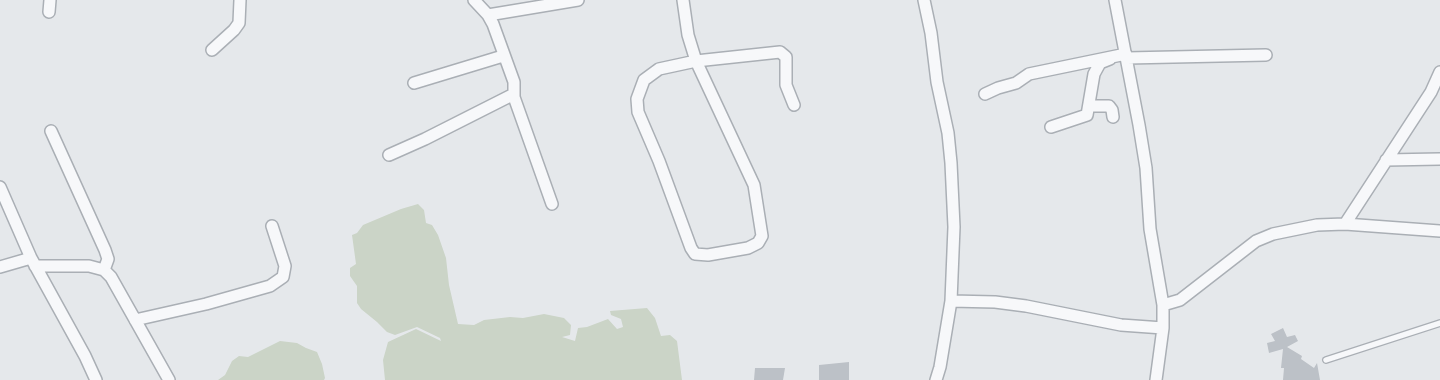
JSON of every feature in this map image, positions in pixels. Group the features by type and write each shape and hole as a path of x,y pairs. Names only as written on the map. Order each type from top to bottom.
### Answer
{"street":[{"path":"49,12 50,0"},
{"path":"212,50 239,23 240,0"},
{"path":"474,0 488,15 493,24 514,82 514,94 552,204"},
{"path":"488,15 578,0"},
{"path":"683,0 688,34 696,61 754,185 762,236 758,244 748,248 703,256 695,254 690,248 659,161 640,119 637,99 644,80 655,71 696,61 752,54 782,53 787,61 786,85 794,104"},
{"path":"924,0 950,154 954,250 951,301 940,367 936,380"},
{"path":"1115,0 1123,56 1146,168 1150,229 1163,305 1156,380"},
{"path":"985,94 1016,83 1029,74 1123,56 1266,55"},
{"path":"414,83 504,56"},
{"path":"1051,127 1086,115 1094,74 1100,63 1123,56"},
{"path":"1345,224 1431,92 1440,72"},
{"path":"389,154 448,128 487,106 514,94"},
{"path":"1089,106 1109,106 1113,117"},
{"path":"52,132 105,250 108,259 104,270"},
{"path":"1386,160 1440,159"},
{"path":"0,187 33,262 85,356 96,380"},
{"path":"1163,305 1180,300 1256,242 1273,234 1317,225 1345,224 1440,231"},
{"path":"135,320 223,300 270,286 283,277 285,266 272,226"},
{"path":"0,267 33,262 89,266 104,270 111,277 169,380"},
{"path":"951,301 995,302 1026,306 1121,326 1162,328"}],"lane":[{"path":"1326,360 1440,323"}],"shaded area":[{"path":"418,204 424,210 426,223 432,225 438,235 446,258 449,285 458,324 474,325 484,320 510,317 523,318 544,314 564,318 571,325 570,335 562,337 575,341 578,328 587,327 608,319 617,329 623,327 621,319 611,315 610,311 647,308 655,318 661,336 670,335 677,341 682,380 385,380 383,360 388,342 416,329 441,341 440,338 417,327 395,335 387,332 361,309 357,303 357,286 350,276 350,268 356,264 352,235 357,233 363,225"},
{"path":"280,341 297,343 317,352 322,364 324,380 218,380 225,375 232,361 239,356 248,357"}],"building":[{"path":"1283,328 1287,337 1295,335 1298,341 1287,347 1302,356 1301,359 1314,368 1317,363 1320,380 1283,380 1284,368 1281,368 1283,349 1269,353 1267,343 1275,341 1271,334"},
{"path":"849,362 849,380 819,380 819,365"},
{"path":"755,368 785,368 783,380 754,380"}]}
